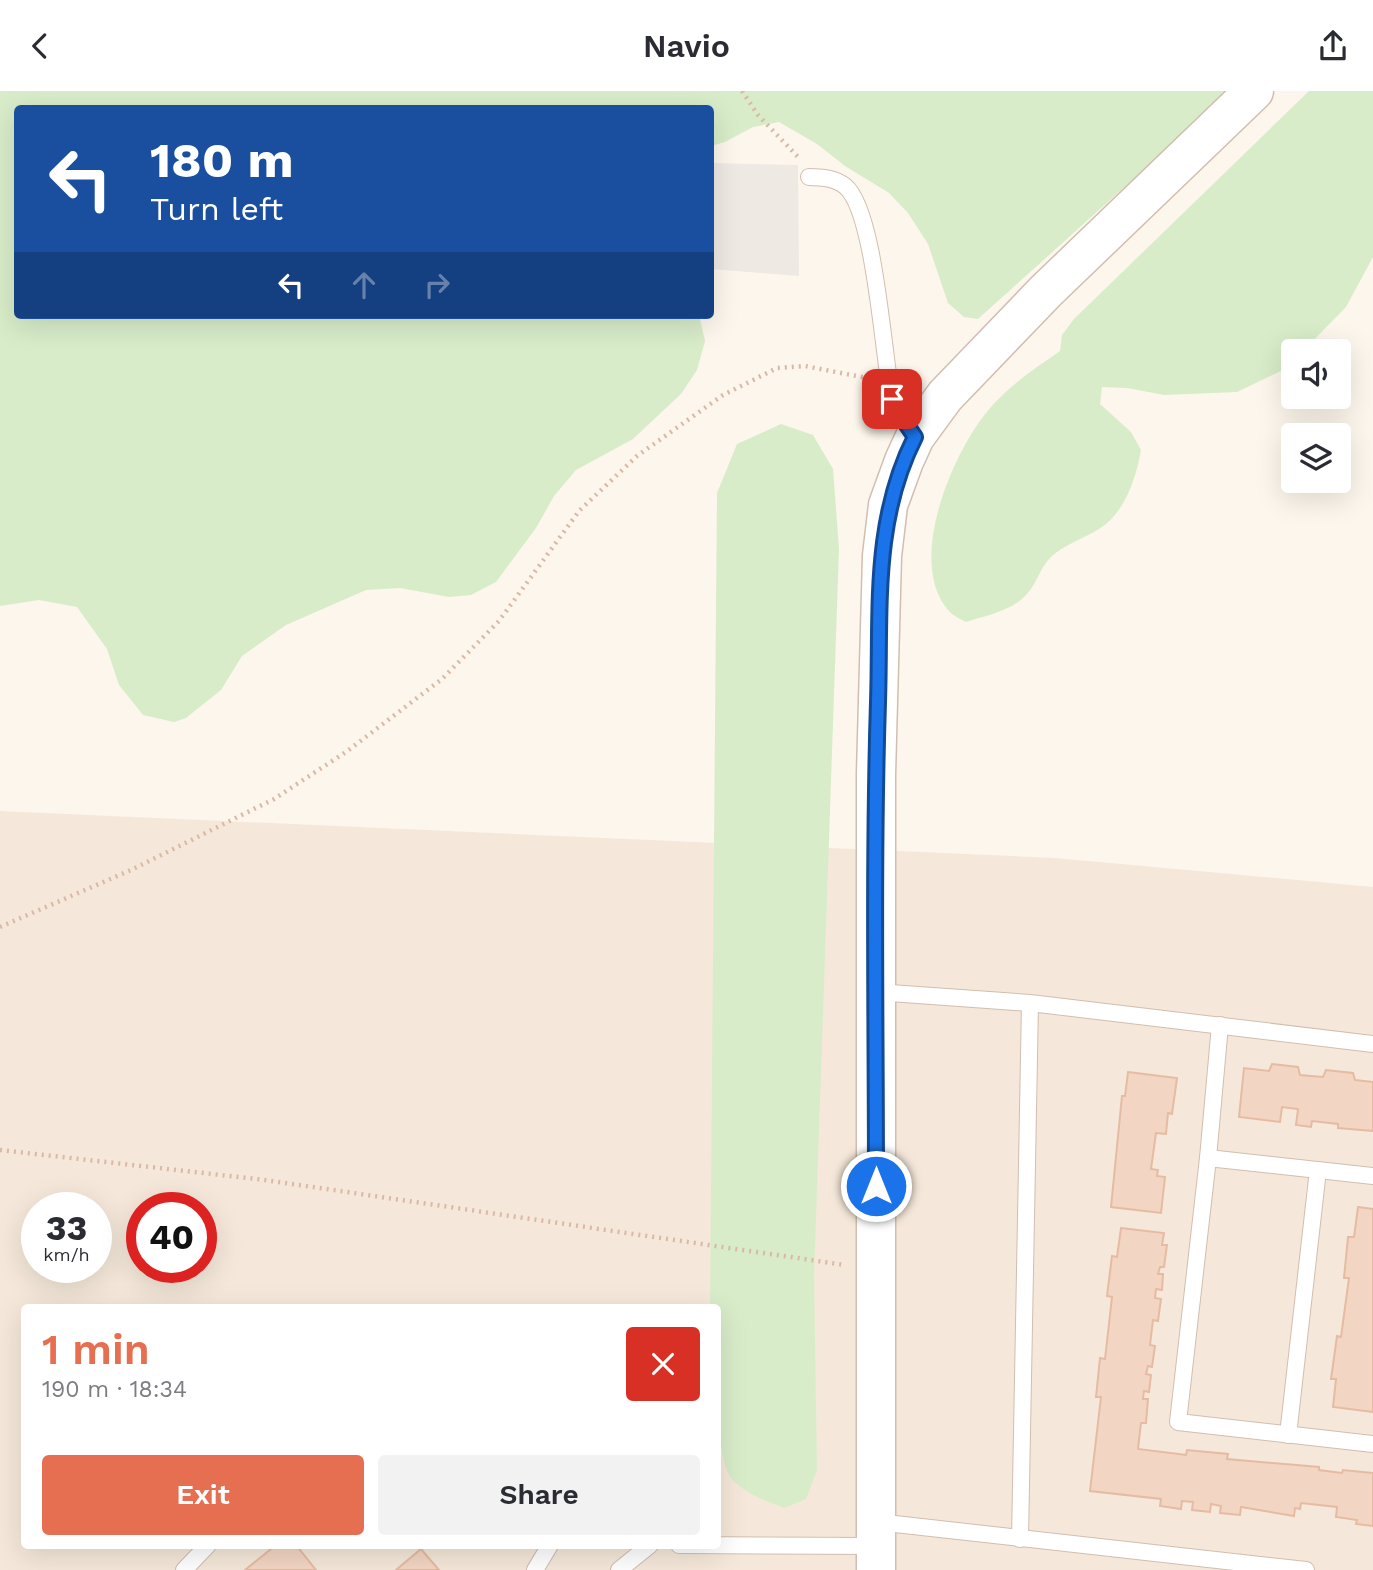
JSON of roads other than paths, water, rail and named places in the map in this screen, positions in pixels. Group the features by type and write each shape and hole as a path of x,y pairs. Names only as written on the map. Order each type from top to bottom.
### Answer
{"street":[{"path":"876,1546 876,774 882,556 888,505 894,484 915,437 945,396 992,345 1254,91"}],"lane":[{"path":"809,177 837,181 847,187 855,199 865,231 889,382 898,412 915,437"},
{"path":"876,992 1030,1003 1373,1044"},
{"path":"1020,1539 1030,1003"},
{"path":"1220,1025 1178,1422 1373,1444"},
{"path":"1208,1158 1373,1176"},
{"path":"1288,1434 1318,1170"},
{"path":"721,1545 876,1546 1020,1539 1264,1568 1306,1570"},
{"path":"184,1570 204,1549"},
{"path":"535,1570 548,1549"},
{"path":"619,1570 645,1549"},
{"path":"1141,1570 1142,1552"}]}
